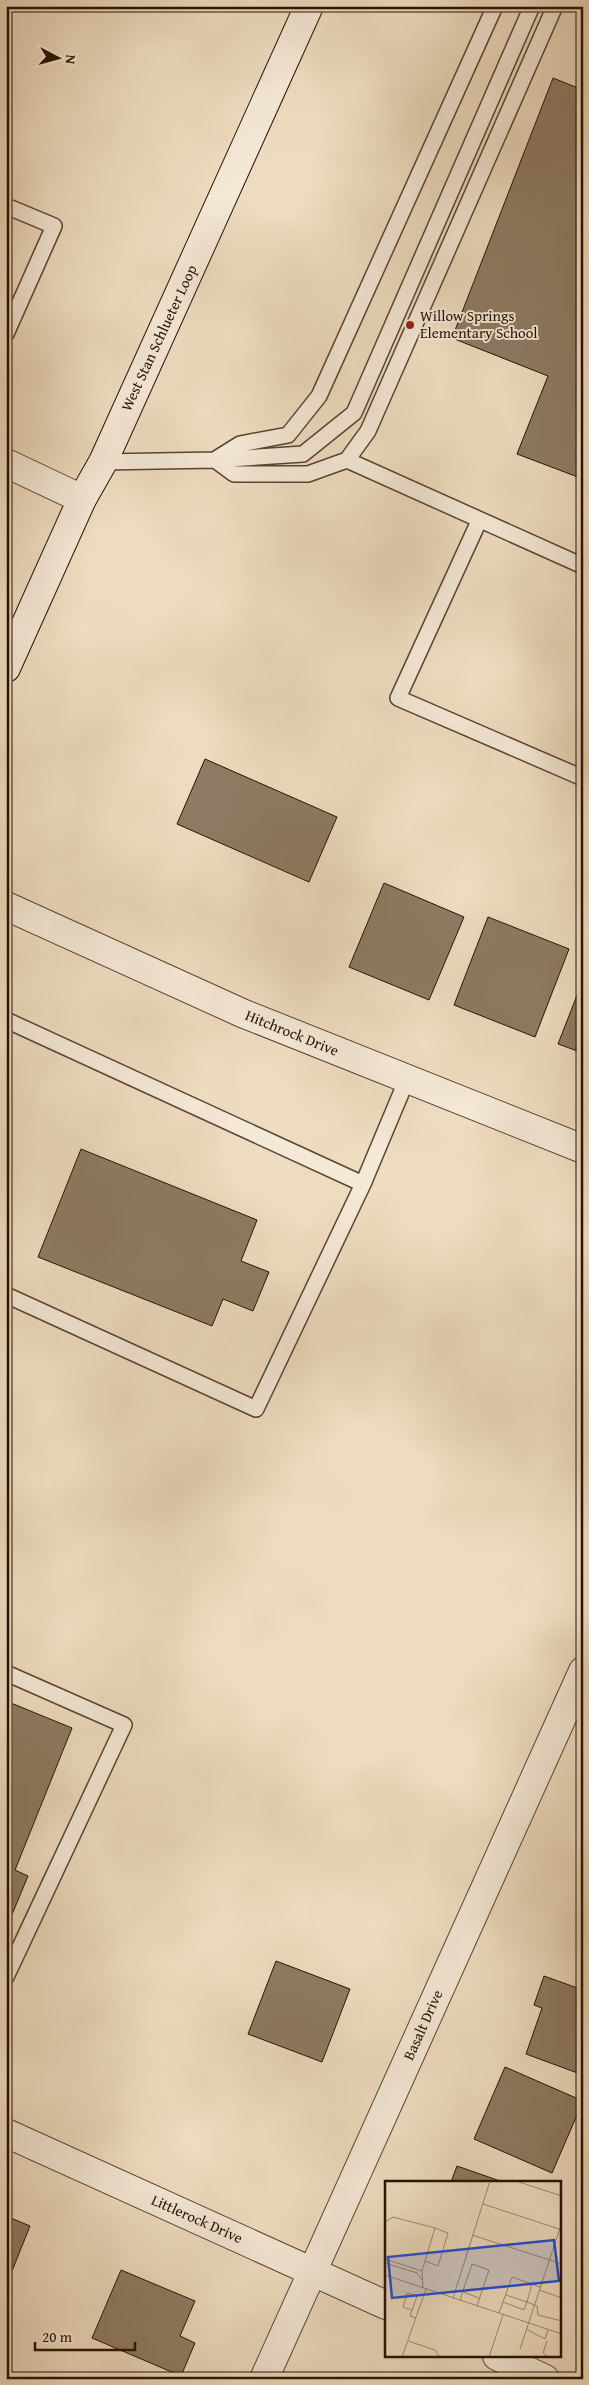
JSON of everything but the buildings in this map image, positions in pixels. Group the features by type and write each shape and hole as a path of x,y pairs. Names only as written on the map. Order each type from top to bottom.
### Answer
{"street":[{"name":"West Stan Schlueter Loop","path":"6,668 82,499 103,462 310,6"},
{"path":"6,463 82,499"},
{"name":"Hitchrock Drive","path":"6,906 242,1014 583,1149"},
{"name":"Basalt Drive","path":"264,2379 583,1671"},
{"name":"Littlerock Drive","path":"6,2133 385,2305"},
{"path":"501,2358 545,2379"}],"lane":[{"path":"215,460 240,444 288,435 319,396 495,6"},
{"path":"103,462 215,460 303,454 354,413 532,6"},
{"path":"215,460 234,474 308,474 347,460 368,431 555,6"},
{"path":"6,206 54,226 6,334"},
{"path":"347,460 479,521 583,566"},
{"path":"479,521 398,698 583,778"},
{"path":"6,1020 363,1184"},
{"path":"6,1295 256,1409 363,1184 407,1079"},
{"path":"6,1673 124,1726 6,1977"}],"place":[{"name":"Willow Springs Elementary School","path":"410,325"}]}
